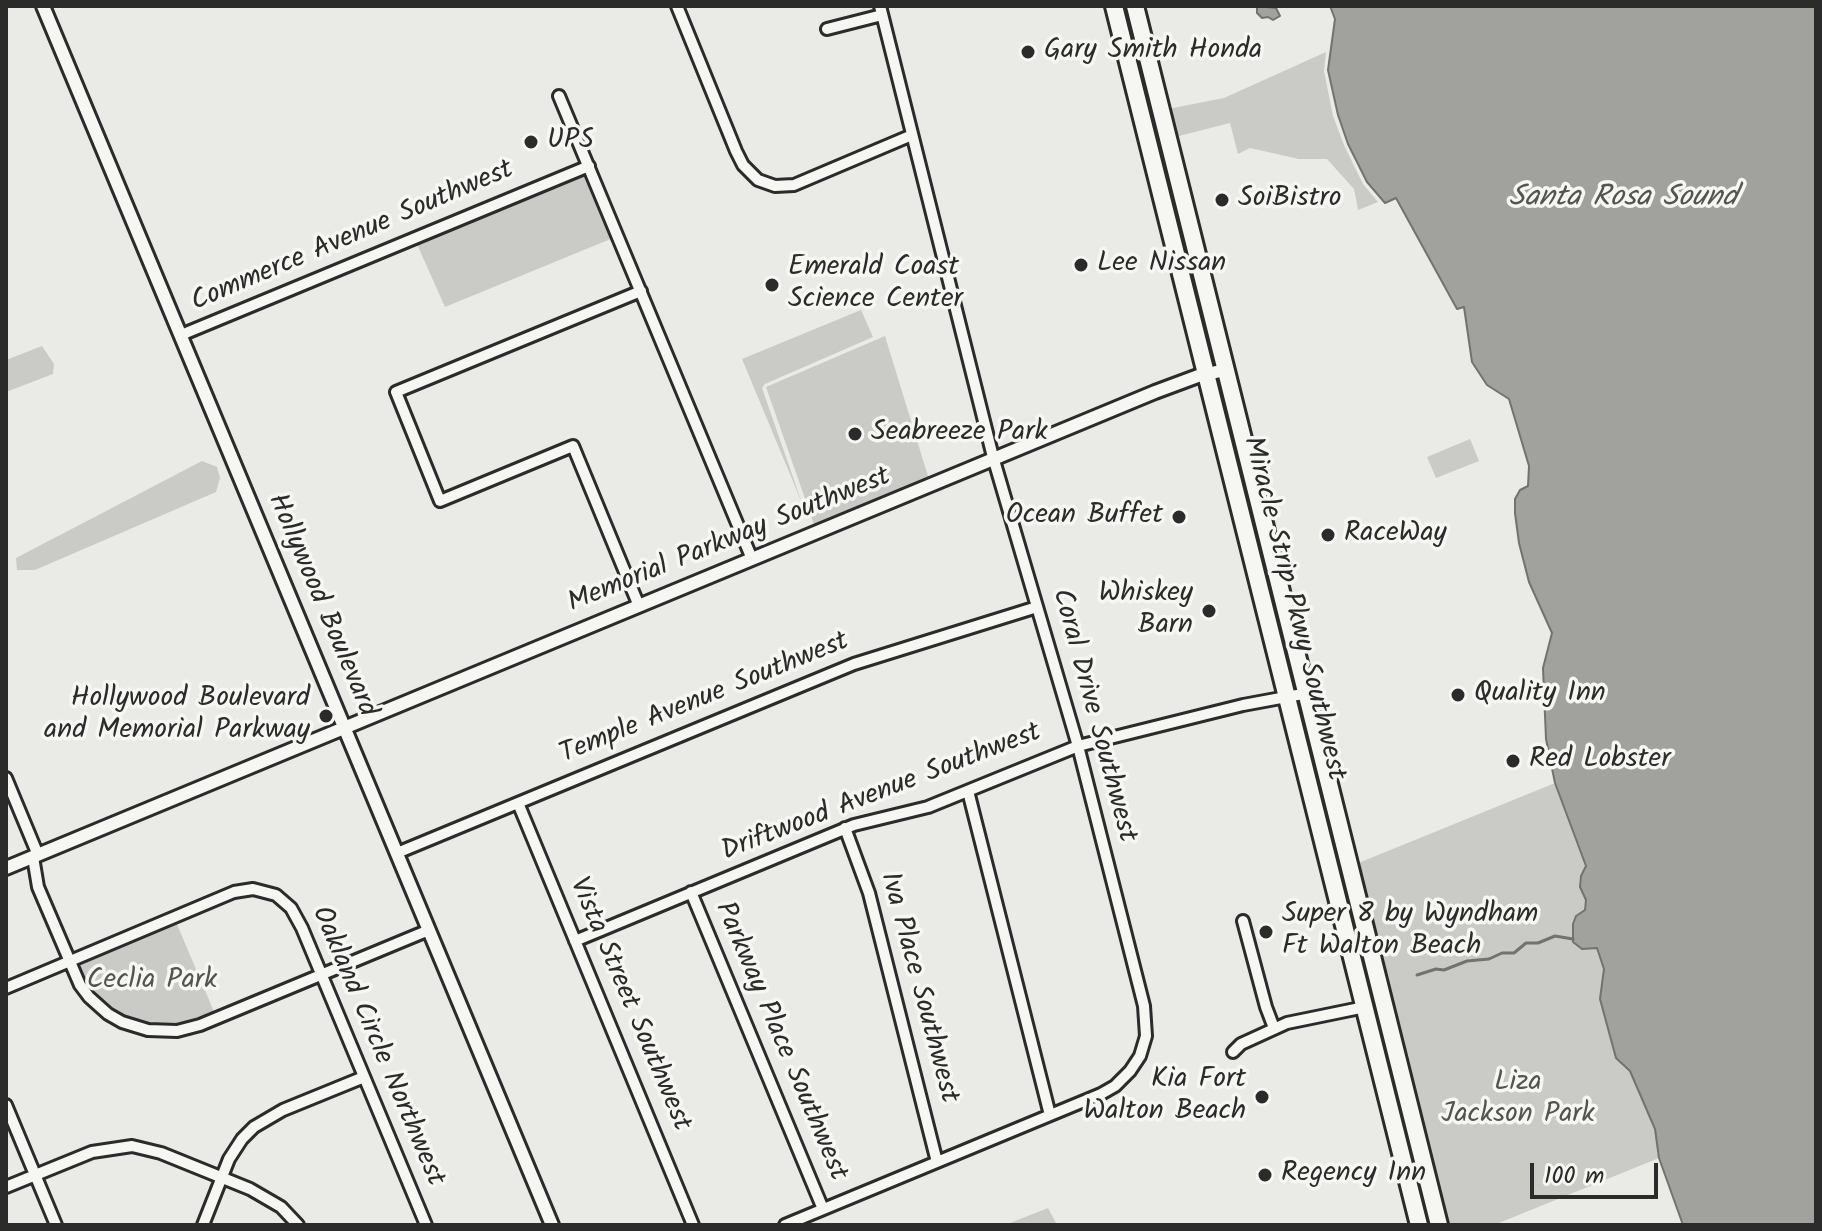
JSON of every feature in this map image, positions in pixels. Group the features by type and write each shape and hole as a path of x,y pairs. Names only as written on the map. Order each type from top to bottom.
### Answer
{"highway":[{"name":"Miracle Strip Pkwy Southwest","path":"1114,6 1419,1225"},
{"name":"Miracle Strip Pkwy Southwest","path":"1135,6 1439,1225"}],"street":[{"name":"Hollywood Boulevard","path":"43,6 552,1225"},
{"path":"677,6 736,151 743,165 758,180 775,186 794,185 912,135"},
{"path":"827,29 881,10"},
{"name":"Coral Drive Southwest","path":"785,1225 1101,1094 1121,1081 1136,1063 1146,1036 1144,1006 1078,746 994,459 881,10"},
{"path":"559,96 752,559"},
{"name":"Commerce Avenue Southwest","path":"181,335 589,166"},
{"path":"639,606 573,446 440,501 396,392 641,291"},
{"name":"Memorial Parkway Southwest","path":"6,868 1155,392 1225,370"},
{"name":"Temple Avenue Southwest","path":"397,853 854,664 1037,607"},
{"name":"Driftwood Avenue Southwest","path":"575,941 845,828 913,811 1078,746 1243,705 1308,693"},
{"path":"6,778 35,856 38,887 80,985 103,1011 135,1027 163,1032 200,1025 429,930"},
{"path":"968,791 1050,1115"},
{"name":"Vista Street Southwest","path":"518,803 693,1225"},
{"name":"Iva Place Southwest","path":"845,828 869,893 937,1162"},
{"name":"Oakland Circle Northwest","path":"6,988 234,892 253,889 276,895 291,908 322,975 426,1225"},
{"name":"Parkway Place Southwest","path":"691,892 823,1209"},
{"path":"1243,921 1274,1028"},
{"path":"1233,1052 1241,1044 1292,1021 1365,1007"},
{"path":"203,1225 221,1177 242,1139 262,1121 364,1077"},
{"path":"6,1105 56,1225"},
{"path":"6,1187 92,1152 132,1146 161,1153 274,1202 298,1225"}],"green space":[{"path":"1326,52 1324,71 1333,116 1363,184 1378,202 1358,210 1354,189 1327,159 1299,159 1250,148 1238,154 1230,123 1175,137 1168,109 1224,98"},
{"path":"586,172 613,238 445,307 416,242"},
{"path":"861,310 873,337 762,388 802,503 742,359"},
{"name":"Seabreeze Park","path":"885,336 931,486 817,533 766,387"},
{"path":"42,346 54,364 53,374 6,392 6,360"},
{"path":"1470,439 1479,461 1436,478 1427,457"},
{"path":"202,461 217,467 220,478 216,492 35,570 17,570 16,558"},
{"name":"Liza Jackson Park","path":"1555,783 1586,866 1580,887 1586,900 1585,910 1576,916 1573,924 1597,947 1604,969 1600,999 1616,1058 1630,1071 1655,1130 1659,1158 1494,1225 1439,1225 1351,866"},
{"name":"Ceclia Park","path":"176,922 215,1014 182,1027 149,1027 116,1015 87,990 76,968 78,965"},
{"path":"1048,1208 1057,1225 1005,1225"}],"water":[{"path":"1257,6 1276,8 1280,16 1273,20 1262,18 1257,13"},
{"name":"Santa Rosa Sound","path":"1330,6 1816,6 1816,1225 1683,1225 1659,1158 1655,1129 1630,1071 1616,1058 1600,999 1604,969 1597,948 1582,949 1573,942 1576,916 1585,910 1586,900 1580,887 1586,866 1555,783 1546,739 1543,668 1552,633 1529,582 1515,513 1515,499 1520,490 1528,486 1529,466 1509,399 1487,385 1472,362 1464,307 1457,309 1396,198 1385,203 1367,182 1348,144 1328,70 1335,19"}],"waterway":[{"path":"1417,975 1436,969 1444,970 1467,961 1489,959 1502,953 1514,953 1526,943 1538,943 1555,936 1573,939"}],"place":[{"name":"Gary Smith Honda","path":"1028,52"},
{"name":"UPS","path":"531,142"},
{"name":"SoiBistro","path":"1222,200"},
{"name":"Lee Nissan","path":"1081,265"},
{"name":"Emerald Coast Science Center","path":"772,285"},
{"name":"Seabreeze Park","path":"855,434"},
{"name":"Ocean Buffet","path":"1179,517"},
{"name":"RaceWay","path":"1328,535"},
{"name":"Whiskey Barn","path":"1209,611"},
{"name":"Quality Inn","path":"1458,695"},
{"name":"Hollywood Boulevard and Memorial Parkway","path":"326,716"},
{"name":"Red Lobster","path":"1513,761"},
{"name":"Super 8 by Wyndham Ft Walton Beach","path":"1266,932"},
{"name":"Kia Fort Walton Beach","path":"1262,1097"},
{"name":"Regency Inn","path":"1265,1175"}]}
